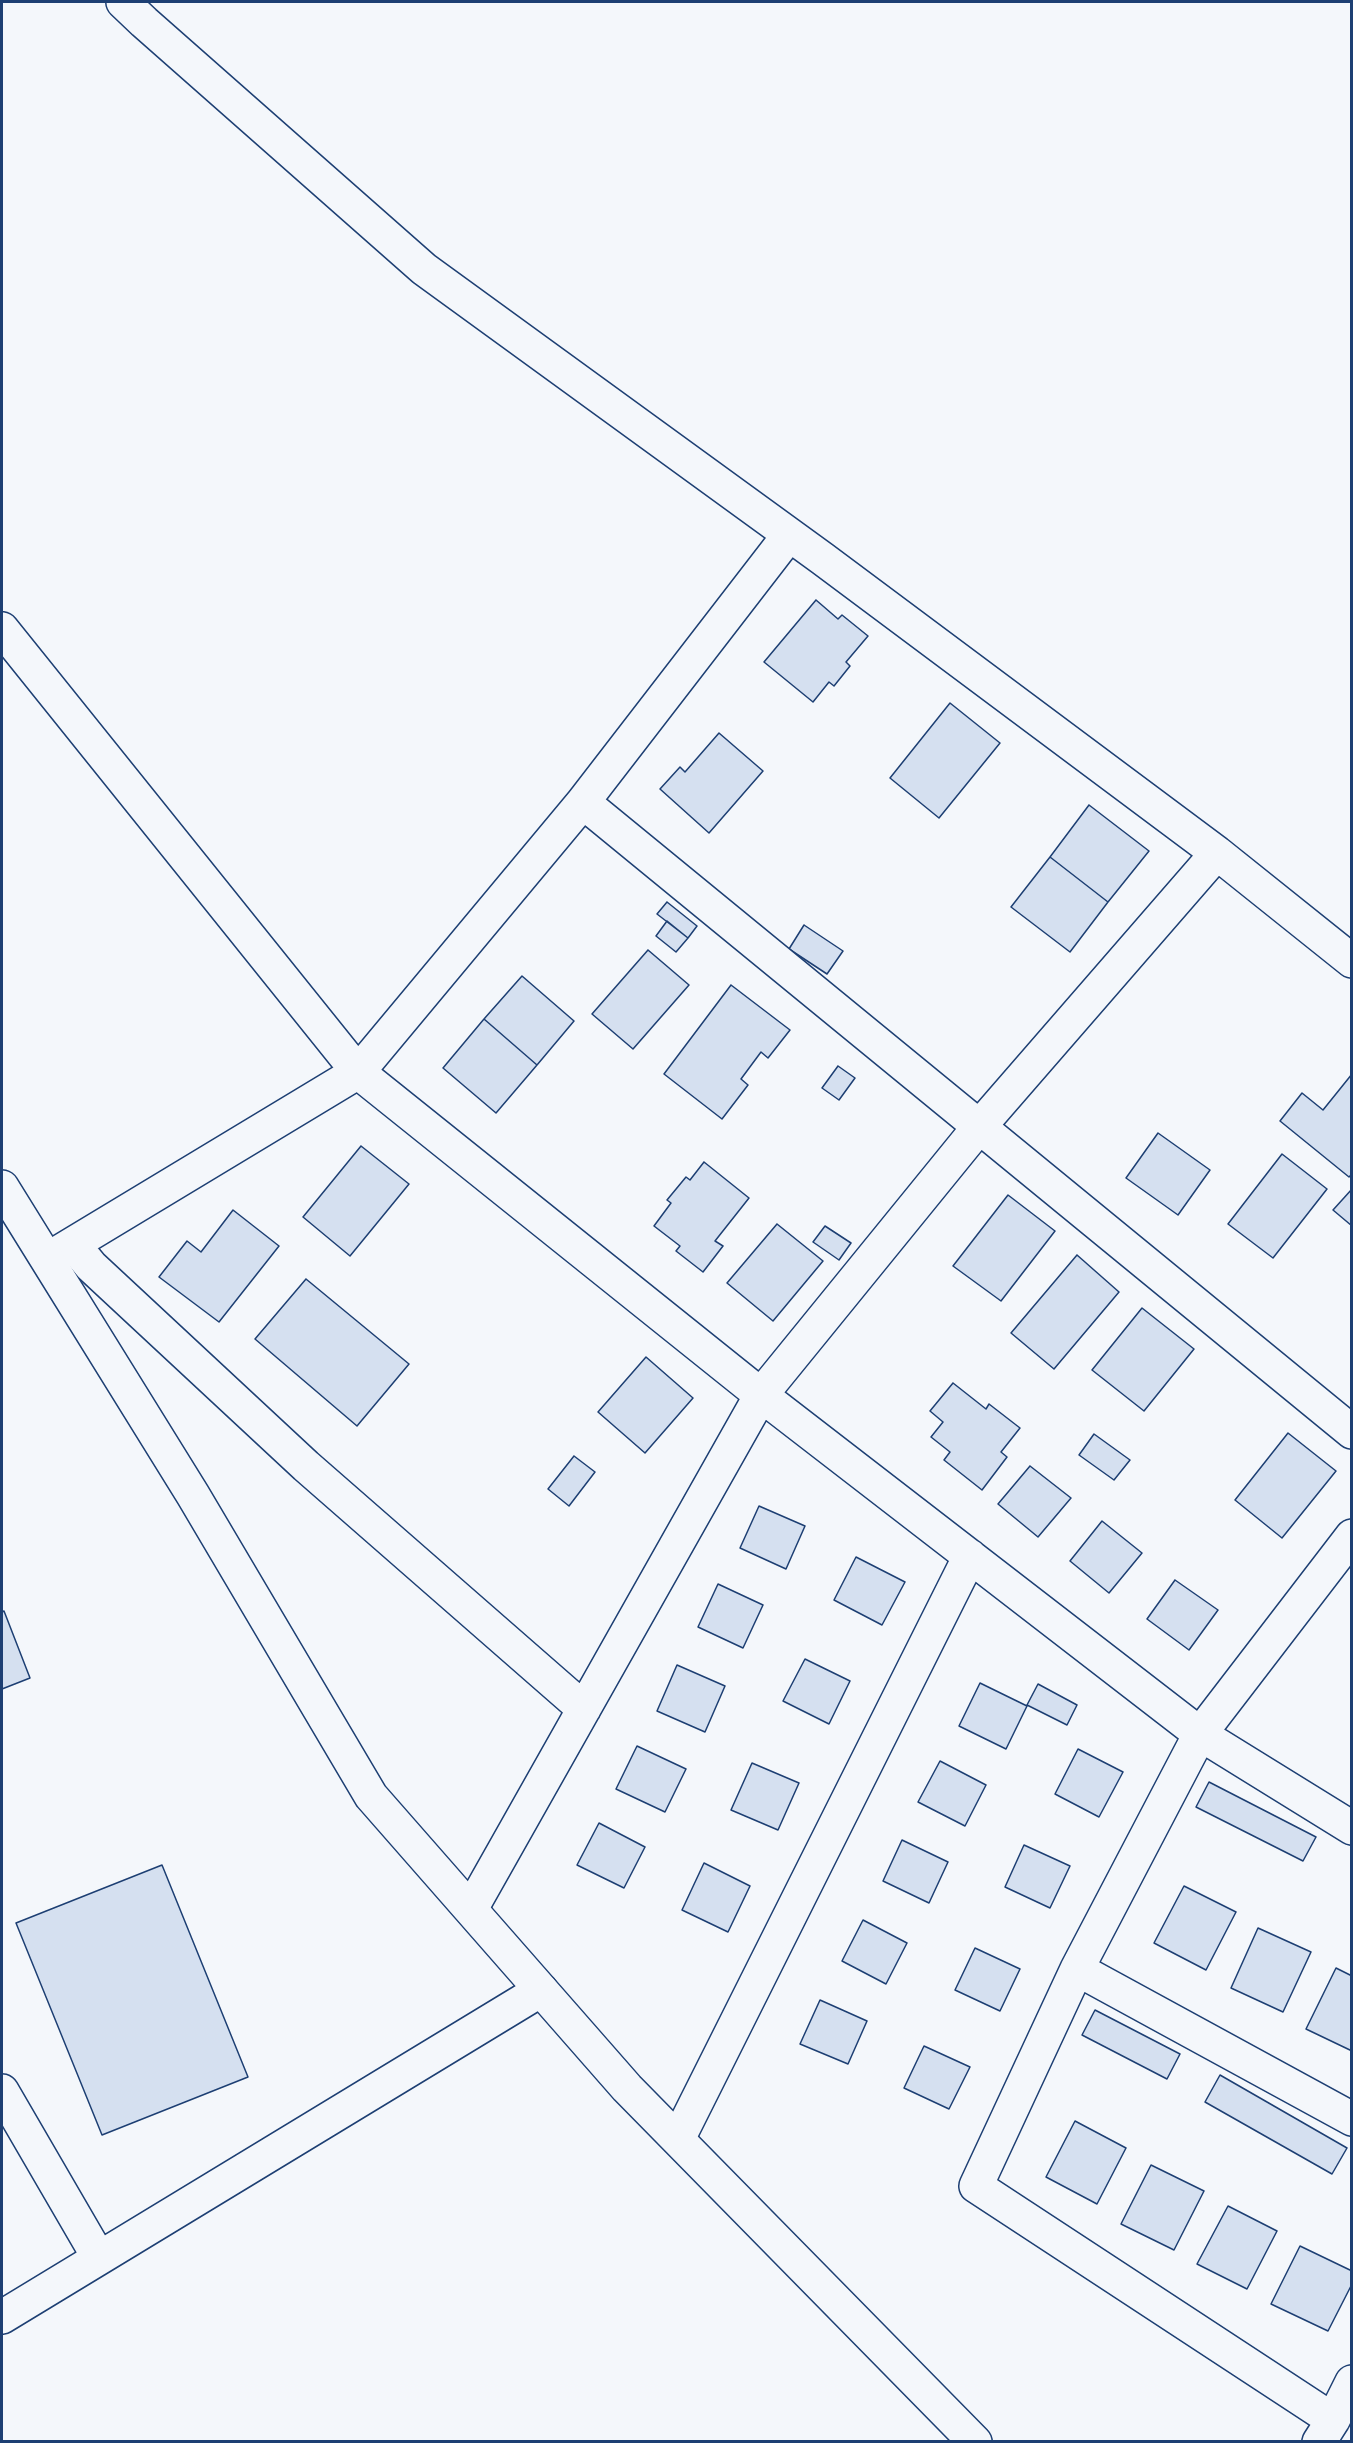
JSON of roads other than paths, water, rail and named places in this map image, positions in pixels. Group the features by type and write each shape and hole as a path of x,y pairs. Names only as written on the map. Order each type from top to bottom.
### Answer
{"street":[{"path":"123,2 424,268 789,535 1217,853 1352,961"},
{"path":"60,1252 358,1072 583,802 789,535"},
{"path":"2,629 358,1072 761,1395 1200,1734 1352,1828"},
{"path":"583,802 1352,1432"},
{"path":"471,1909 761,1395 979,1127 1217,853"},
{"path":"2,1187 60,1252 193,1495 371,1796 627,2088 975,2442"},
{"path":"60,1252 91,1266 306,1466 584,1708"},
{"path":"1352,1536 1200,1734 1077,1969 976,2186 1326,2431 1352,2382"},
{"path":"678,2139 970,1556"},
{"path":"1077,1969 1352,2119"},
{"path":"2,2317 541,1990"},
{"path":"2,2091 99,2258"}]}
